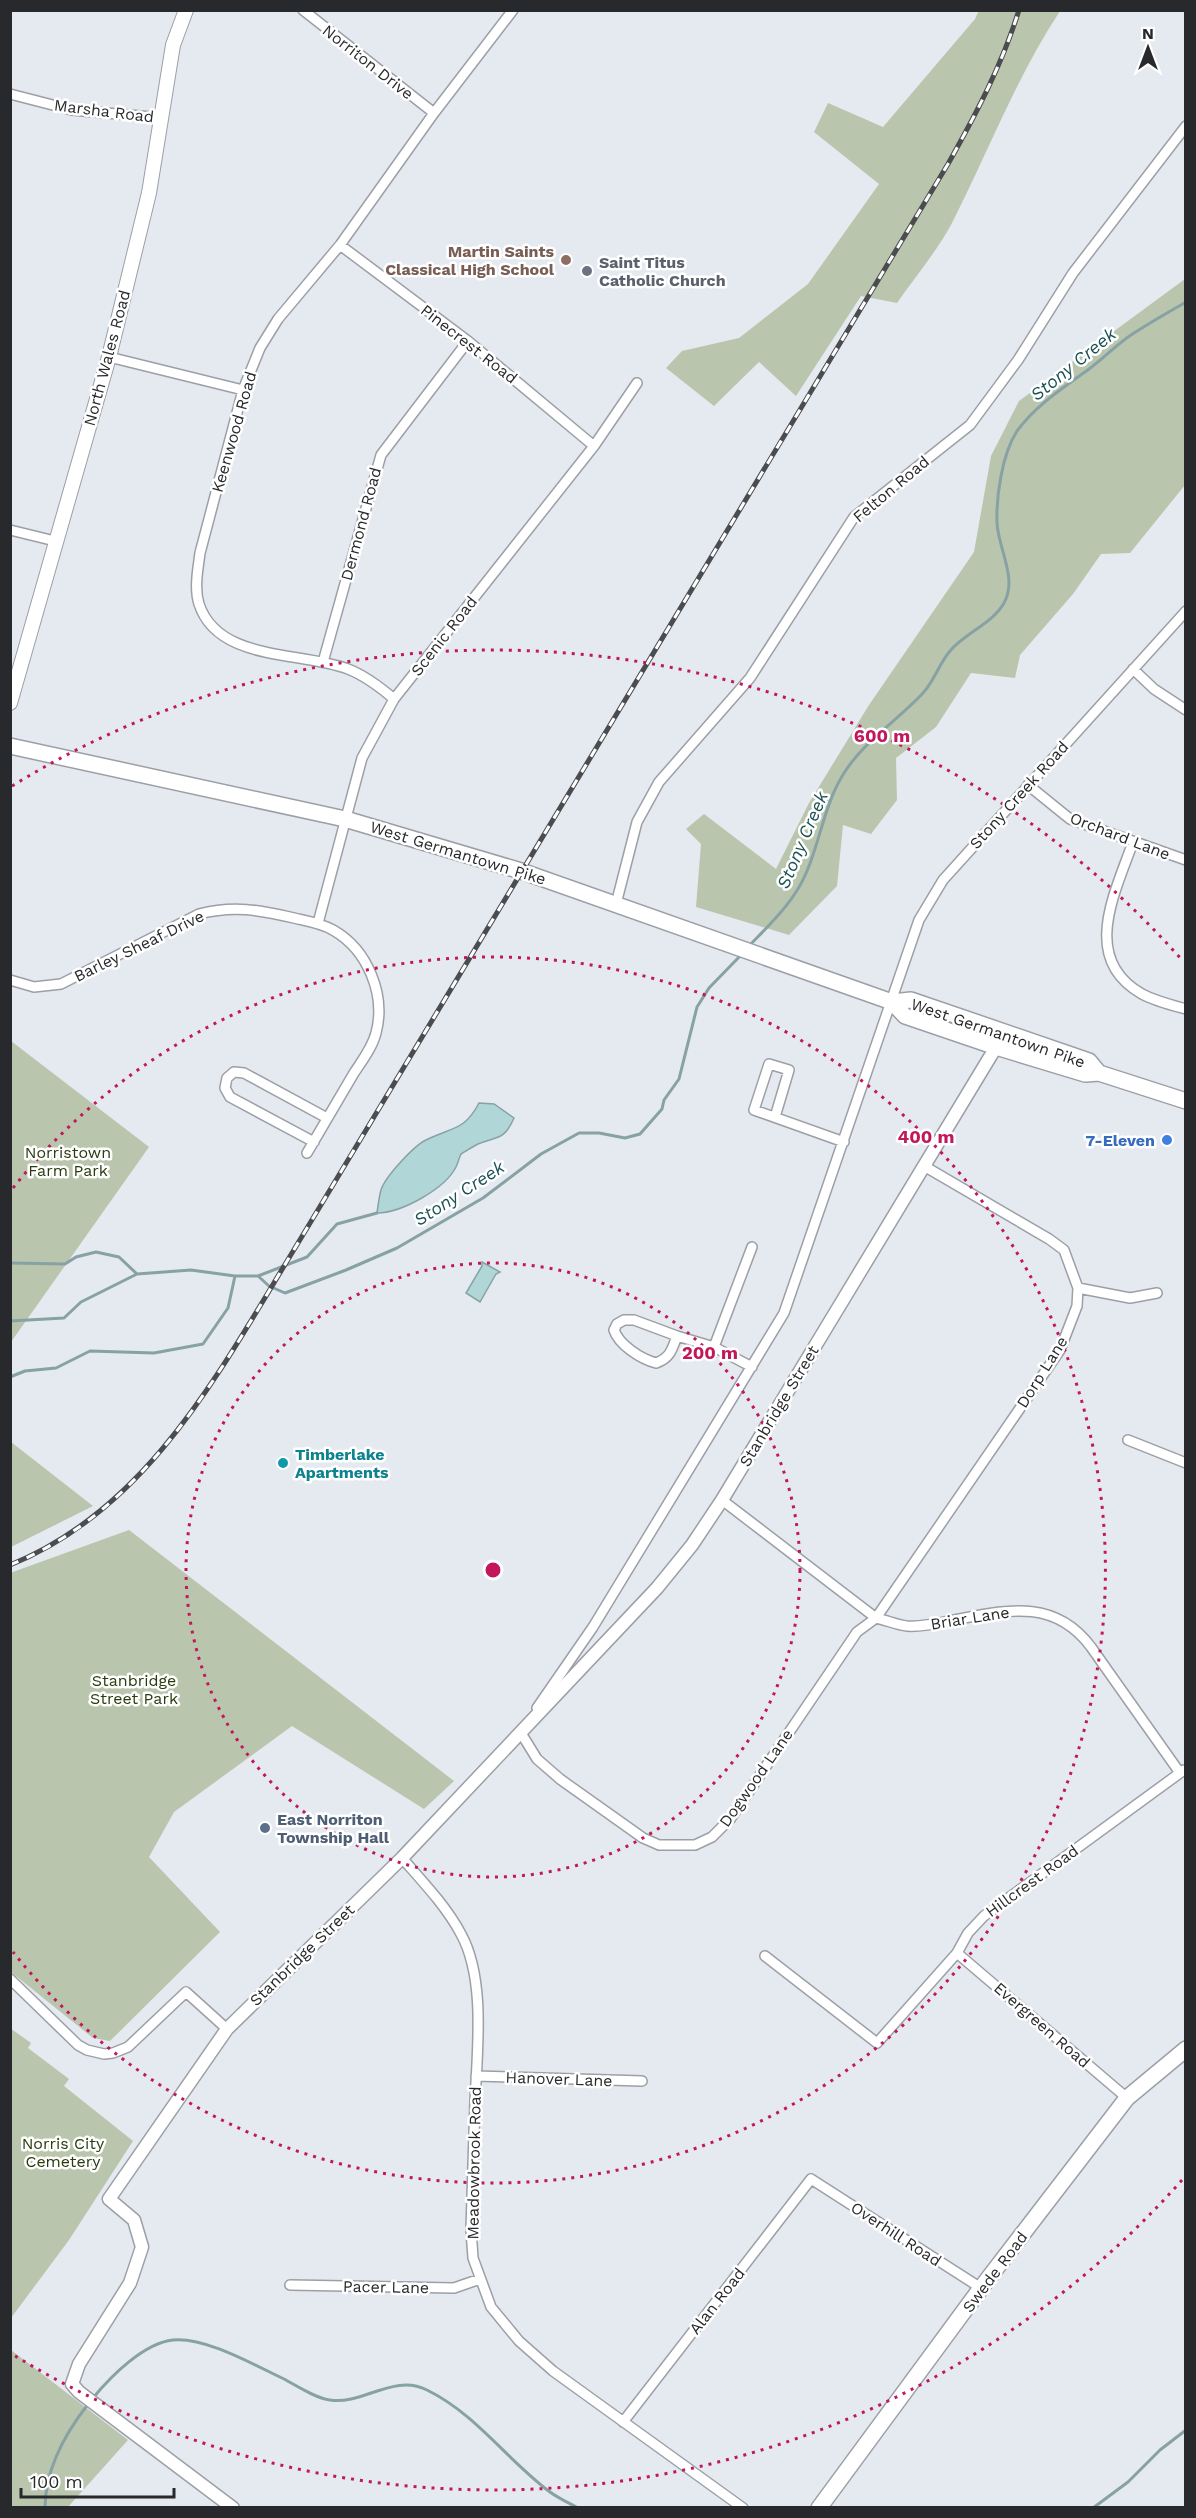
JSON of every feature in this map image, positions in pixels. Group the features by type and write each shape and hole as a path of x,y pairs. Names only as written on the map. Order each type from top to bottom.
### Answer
{"main road":[{"name":"North Wales Road","path":"10,703 110,357 149,193 163,118 173,45 186,10"},
{"name":"West Germantown Pike","path":"10,746 345,819 521,871 892,1002 910,1000 1089,1061 1099,1073"},
{"name":"West Germantown Pike","path":"892,1002 905,1016 996,1047 1085,1074 1099,1073 1185,1101"},
{"name":"Swede Road","path":"819,2508 981,2288 1127,2098 1185,2049"}],"street":[{"name":"Norriton Drive","path":"303,10 434,113"},
{"name":"Keenwood Road","path":"394,699 373,682 348,669 323,662 241,647 225,637 209,622 199,603 196,578 200,553 243,390 260,348 278,319 340,245 434,113 513,10"},
{"name":"Marsha Road","path":"10,94 72,110 163,118"},
{"name":"Felton Road","path":"616,904 637,822 659,782 750,678 854,517 970,425 1018,360 1073,273 1185,126"},
{"name":"Pinecrest Road","path":"340,245 468,341 594,446"},
{"name":"Dermond Road","path":"323,662 381,455 468,341"},
{"path":"110,357 243,390"},
{"name":"Scenic Road","path":"318,923 362,758 394,699 594,446 638,383"},
{"path":"10,530 55,541"},
{"name":"Stony Creek Road","path":"892,1002 919,920 943,880 1185,611"},
{"path":"1133,669 1154,689 1185,710"},
{"name":"Orchard Lane","path":"1028,785 1070,819 1185,860"},
{"path":"1133,842 1107,923 1110,958 1117,974 1143,994 1185,1009"},
{"name":"Barley Sheaf Drive","path":"10,980 34,987 61,984 199,914 209,912 249,908 318,923 332,930 349,942 364,961 378,993 378,1021 372,1044 308,1153"},
{"name":"Stanbridge Street","path":"520,1733 593,1627 784,1313 892,1002"},
{"name":"Stanbridge Street","path":"233,2508 72,2384 79,2364 130,2283 142,2247 134,2220 110,2199 227,2029 402,1858 657,1588 692,1545 722,1500 996,1047"},
{"path":"775,1117 789,1070 769,1064 754,1110 844,1142"},
{"path":"314,1142 230,1098 225,1088 227,1078 234,1072 244,1073 327,1118"},
{"path":"924,1166 1049,1239 1064,1251 1078,1288 1130,1298 1156,1293"},
{"path":"714,1347 752,1247"},
{"name":"Dorp Lane","path":"876,1618 1060,1350 1077,1306 1078,1288"},
{"path":"677,1336 671,1353 664,1360 656,1363 623,1345 616,1338 614,1330 617,1324 624,1320 634,1320 714,1347 752,1367"},
{"path":"1128,1440 1185,1463"},
{"name":"Briar Lane","path":"722,1500 876,1618 907,1626 930,1625 1013,1611 1050,1614 1066,1622 1080,1632 1092,1647 1183,1771"},
{"name":"Dogwood Lane","path":"520,1733 537,1759 560,1779 643,1838 659,1845 695,1845 712,1837 730,1818 857,1632 876,1618"},
{"name":"Hillcrest Road","path":"765,1956 877,2043 957,1953 968,1932 984,1916 1183,1771"},
{"name":"Meadowbrook Road","path":"402,1858 438,1899 462,1935 471,1958 478,2018 471,2230 473,2258 491,2307 519,2341 553,2372 743,2508"},
{"name":"Evergreen Road","path":"957,1953 1127,2098"},
{"path":"10,1979 78,2045 95,2052 113,2053 128,2047 186,1992 227,2029"},
{"name":"Hanover Lane","path":"476,2076 642,2081"},
{"name":"Overhill Road","path":"811,2180 981,2288"},
{"name":"Alan Road","path":"623,2422 811,2180"},
{"name":"Pacer Lane","path":"290,2285 454,2288 480,2279"}],"green space":[{"path":"979,10 1060,11 1030,62 940,244 897,303 861,296 796,396 759,362 714,406 666,368 682,351 739,338 808,284 879,184 814,132 828,103 883,127 975,19"},
{"path":"1185,279 1185,485 1130,553 1101,554 1073,594 1020,655 1015,678 971,673 936,727 896,758 897,800 871,834 843,825 837,886 789,935 696,907 701,844 686,829 704,814 776,869 809,803 869,705 974,552 991,456 1019,401"},
{"name":"Norristown Farm Park","path":"11,1041 149,1147 11,1342"},
{"path":"11,1442 93,1506 10,1547"},
{"name":"Stanbridge Street Park","path":"129,1530 454,1781 424,1809 292,1726 174,1812 149,1857 220,1932 110,2041 93,2038 11,1972 10,1573"},
{"name":"Norris City Cemetery","path":"10,2028 31,2043 28,2048 69,2079 64,2086 133,2141 69,2240 11,2318"},
{"path":"11,2350 128,2440 68,2507 11,2507"}],"shaded area":[{"path":"479,1103 494,1104 514,1118 507,1131 461,1154 450,1175 421,1198 398,1209 377,1213 384,1184 401,1162 422,1142 458,1127 469,1118"},
{"path":"482,1262 500,1272 496,1274 480,1302 466,1293 482,1266"}],"waterway":[{"name":"Stony Creek","path":"749,946 782,911 802,882 833,794 854,759 923,693 950,651 993,617 1004,603 1009,584 998,533 998,501 1007,451 1017,431 1041,405 1125,339 1186,302"},
{"name":"Stony Creek","path":"10,1263 65,1264 76,1257 96,1252 119,1257 137,1274 191,1270 235,1276 258,1276 269,1286 285,1293 346,1270 397,1248 483,1198 541,1154 579,1133 599,1133 625,1138 640,1134 662,1109 664,1100 679,1079 697,1007 709,988 741,955"},
{"name":"Stony Creek","path":"258,1276 307,1257 337,1224 377,1213"},
{"name":"Stony Creek","path":"10,1321 64,1318 81,1302 137,1274"},
{"name":"Stony Creek","path":"10,1377 25,1371 56,1368 90,1351 154,1353 203,1344 228,1308 235,1276"},
{"path":"93,2398 109,2380 140,2354 162,2342 173,2340 186,2340 215,2347 324,2399 342,2400 391,2387 415,2386 445,2400 476,2424 534,2479 553,2494 578,2508"},
{"path":"45,2508 49,2480 58,2452 72,2426 89,2403"},
{"path":"1093,2508 1128,2482 1160,2450 1186,2430"}],"railway":[{"path":"10,1565 59,1540 103,1509 142,1472 177,1431 239,1341 948,164 988,89 1019,10"}],"place":[{"name":"Martin Saints Classical High School","path":"566,260"},
{"name":"Saint Titus Catholic Church","path":"587,271"},
{"name":"7-Eleven","path":"1167,1140"},
{"name":"Timberlake Apartments","path":"283,1463"},
{"name":"East Norriton Township Hall","path":"265,1828"}]}
